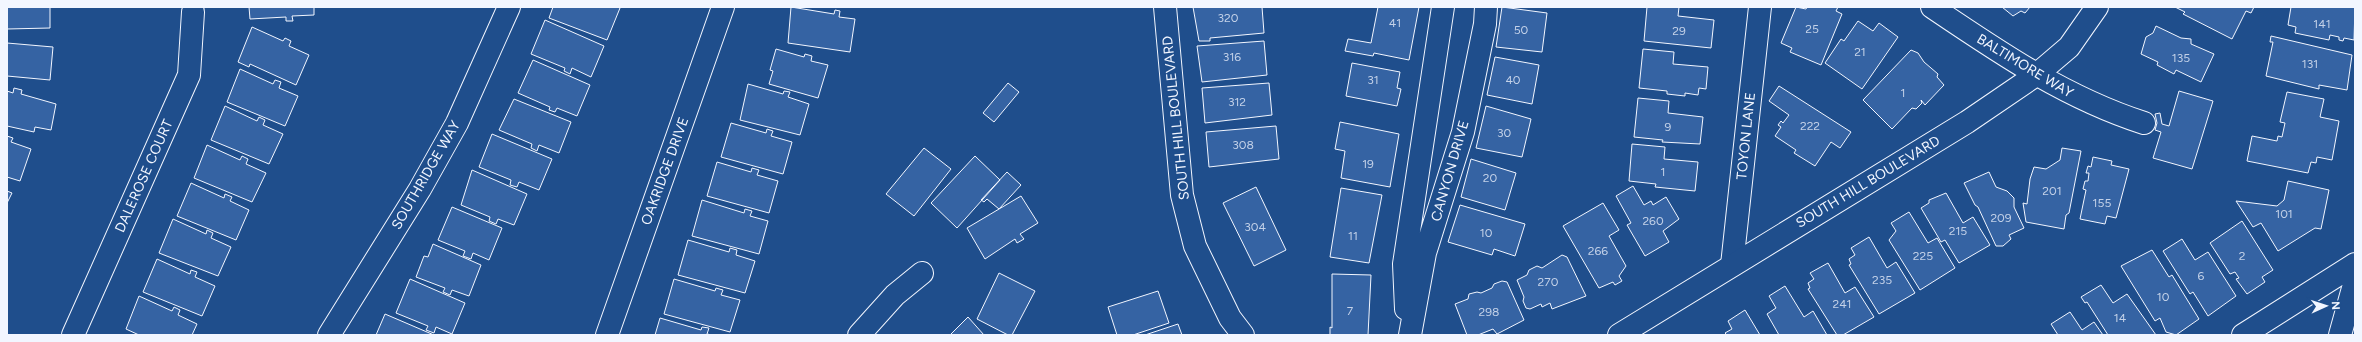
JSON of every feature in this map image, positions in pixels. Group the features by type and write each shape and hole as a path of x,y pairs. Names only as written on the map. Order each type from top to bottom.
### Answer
{"street":[{"name":"SOUTHRIDGE WAY","path":"329,335 420,189 457,123 510,7"},
{"name":"OAKRIDGE DRIVE","path":"606,335 723,7"},
{"name":"SOUTH HILL BOULEVARD","path":"1164,7 1182,195 1195,246 1230,318 1243,335"},
{"name":"CANYON DRIVE","path":"1409,335 1404,264 1443,7"},
{"name":"CANYON DRIVE","path":"1409,335 1425,253 1463,132 1485,24 1486,7"},
{"name":"TOYON LANE","path":"1732,265 1760,7"},
{"name":"BALTIMORE WAY","path":"1932,7 2036,75 2095,105 2144,123"},
{"name":"SOUTH HILL BOULEVARD","path":"1619,335 1967,122 2036,75 2069,47 2097,7"},
{"name":"DALEROSE COURT","path":"73,335 189,75 193,12"},
{"path":"2243,335 2355,264"},
{"path":"859,335 895,295 922,273"},
{"path":"2340,335 2355,281"}],"building":[{"path":"7,7 50,7 50,28 7,29"},
{"path":"249,7 314,7 314,15 292,16 293,21 286,21 286,17 250,19"},
{"path":"553,7 620,8 607,40 549,18"},
{"path":"791,7 834,14 835,10 840,11 839,17 855,19 850,52 788,43"},
{"path":"1193,7 1262,7 1264,33 1210,38 1210,41 1199,41"},
{"path":"1378,7 1419,7 1409,60 1374,53 1373,56 1345,51 1348,39 1371,43"},
{"path":"1502,7 1547,13 1542,52 1496,47"},
{"path":"1647,7 1679,7 1678,16 1714,20 1711,48 1644,41"},
{"path":"1796,7 1806,9 1807,7 1838,7 1836,11 1842,14 1821,65 1790,52 1792,48 1781,43"},
{"path":"2002,7 2030,7 2025,13 2021,11 2013,16"},
{"path":"2175,7 2254,7 2251,13 2246,11 2232,39 2183,14 2185,12"},
{"path":"2291,7 2355,7 2354,40 2344,38 2343,41 2339,40 2339,37 2330,35 2329,40 2295,33 2296,27 2288,25"},
{"path":"545,20 604,46 591,77 572,68 570,74 564,71 565,68 531,54"},
{"path":"1858,21 1873,31 1879,23 1898,37 1862,89 1825,63 1841,39 1844,41"},
{"path":"2156,26 2181,38 2191,39 2191,44 2214,54 2201,82 2176,70 2174,74 2157,65 2158,62 2141,54 2146,37 2153,33"},
{"path":"252,27 283,41 285,38 291,41 289,46 309,55 296,85 250,64 249,67 238,62"},
{"path":"2271,36 2352,55 2347,90 2319,85 2319,89 2266,76 2273,42 2270,42"},
{"path":"1264,41 1267,75 1202,82 1197,46"},
{"path":"7,43 53,47 50,80 7,76"},
{"path":"776,49 804,57 805,54 812,56 811,61 828,65 818,98 769,84 773,71 770,70"},
{"path":"1643,49 1674,52 1673,64 1708,67 1706,89 1699,88 1698,95 1685,93 1685,96 1667,94 1667,91 1639,88"},
{"path":"1911,50 1918,53 1924,62 1938,74 1937,77 1944,85 1925,105 1921,100 1922,103 1916,109 1912,108 1892,129 1863,100"},
{"path":"1495,57 1539,65 1532,104 1487,95"},
{"path":"533,60 590,85 577,116 557,108 555,112 549,110 550,107 518,93"},
{"path":"1352,63 1400,72 1397,88 1401,89 1397,106 1346,96"},
{"path":"240,69 273,84 275,80 281,82 279,88 298,96 285,126 227,102"},
{"path":"1008,83 1019,92 994,122 983,113"},
{"path":"1269,83 1272,115 1205,123 1202,88"},
{"path":"748,84 783,94 784,91 790,92 788,97 809,104 800,135 740,120"},
{"path":"1779,86 1851,132 1840,148 1831,142 1815,166 1794,153 1796,150 1775,136 1781,127 1778,125 1781,121 1783,123 1789,115 1769,101"},
{"path":"14,88 22,90 21,94 56,104 51,130 35,127 34,132 7,126 7,91 13,93"},
{"path":"2179,91 2213,101 2192,169 2153,158 2161,132 2155,130 2157,123 2155,114 2160,113 2162,124 2169,126"},
{"path":"2287,92 2324,99 2320,117 2339,121 2332,160 2317,157 2316,163 2311,162 2308,173 2247,161 2252,136 2277,141 2278,136 2282,137 2285,123 2280,122"},
{"path":"1638,98 1669,101 1668,113 1703,117 1700,144 1662,142 1663,140 1634,137"},
{"path":"514,99 571,122 559,153 539,145 537,151 531,148 532,144 499,130"},
{"path":"225,106 257,121 259,117 265,120 263,125 283,134 269,164 211,140"},
{"path":"1486,106 1531,119 1522,157 1476,148"},
{"path":"1340,122 1399,134 1390,187 1341,178 1345,151 1335,149"},
{"path":"731,123 766,133 767,129 773,131 771,136 792,142 783,174 721,157"},
{"path":"1276,126 1279,159 1209,167 1206,132"},
{"path":"492,134 552,159 539,190 519,182 517,187 510,185 511,180 479,167"},
{"path":"7,136 13,138 11,142 31,149 20,181 7,177"},
{"path":"1632,144 1665,147 1664,159 1698,162 1695,191 1655,187 1656,184 1629,181"},
{"path":"207,145 240,160 242,156 248,159 246,164 266,173 252,202 194,178"},
{"path":"924,148 951,169 914,216 886,194"},
{"path":"2062,148 2081,151 2069,213 2066,215 2064,229 2026,222 2023,203 2027,204 2030,179 2034,167 2046,169 2060,160"},
{"path":"975,156 1000,180 957,228 931,203"},
{"path":"2093,157 2112,161 2111,165 2129,169 2116,218 2107,216 2105,224 2080,219 2086,190 2083,189 2085,181 2088,181 2089,173 2086,173 2088,166 2091,167"},
{"path":"1471,159 1516,173 1505,210 1461,197"},
{"path":"717,162 751,172 752,168 759,170 757,175 778,181 769,213 707,196"},
{"path":"472,170 527,194 514,225 498,219 496,224 489,221 490,217 461,205"},
{"path":"1007,172 1021,185 999,209 987,199 984,202 981,200"},
{"path":"1989,172 1996,187 2007,191 2014,198 2014,207 2024,228 2009,235 2011,239 2003,246 1996,246 1978,207 1975,205 1964,183"},
{"path":"2288,181 2329,190 2321,229 2315,228 2278,251 2261,223 2253,227 2236,201 2277,206 2284,200"},
{"path":"191,183 224,198 225,194 232,197 230,201 249,210 236,240 177,216"},
{"path":"1633,186 1644,205 1651,201 1653,205 1666,197 1679,219 1663,231 1669,242 1645,256 1627,225 1631,223 1616,196"},
{"path":"1256,187 1286,250 1254,266 1223,203"},
{"path":"1341,188 1382,195 1369,263 1330,257"},
{"path":"7,191 12,193 7,203"},
{"path":"1946,193 1963,223 1973,217 1990,245 1959,263 1945,240 1941,242 1921,208 1929,203 1929,200"},
{"path":"1021,196 1038,223 1020,234 1024,239 1017,243 1015,239 985,259 967,228"},
{"path":"702,200 744,213 745,209 752,211 750,216 768,221 759,254 692,236"},
{"path":"1603,203 1619,230 1609,236 1626,266 1619,276 1622,281 1615,285 1613,282 1599,288 1563,226"},
{"path":"1460,205 1525,224 1515,256 1494,249 1492,255 1448,242"},
{"path":"452,207 502,228 489,260 473,253 471,259 463,256 465,251 438,240"},
{"path":"1909,212 1928,243 1937,238 1955,268 1920,290 1889,240 1896,231 1891,223"},
{"path":"173,219 206,234 207,230 213,233 211,238 231,247 218,276 159,253"},
{"path":"2242,221 2273,270 2262,277 2265,282 2247,294 2236,279 2239,278 2235,272 2230,274 2210,243"},
{"path":"1869,237 1887,268 1896,262 1915,293 1879,314 1849,265 1851,264 1849,259 1855,255 1851,248"},
{"path":"2182,239 2195,260 2208,252 2236,296 2208,316 2193,292 2190,294 2163,251"},
{"path":"688,240 729,252 730,248 737,250 736,255 755,261 745,293 678,275"},
{"path":"433,244 481,265 469,296 452,290 450,295 443,292 445,288 416,277 424,256 428,257"},
{"path":"2152,250 2169,277 2172,275 2199,319 2176,335 2166,332 2160,318 2155,321 2121,266"},
{"path":"1562,255 1567,257 1586,296 1552,309 1550,303 1542,307 1541,304 1530,309 1526,308 1523,301 1524,297 1517,280 1527,275 1529,270 1537,266 1542,268"},
{"path":"157,259 190,274 191,270 197,272 195,277 215,286 202,316 143,292"},
{"path":"1828,263 1845,293 1855,287 1874,317 1843,335 1837,335 1808,289 1810,288 1808,283 1814,279 1810,273"},
{"path":"999,273 1035,291 1012,335 1008,335 977,319"},
{"path":"1332,274 1371,275 1368,335 1330,335 1330,327 1332,328"},
{"path":"410,279 465,303 452,334 436,327 434,333 426,330 428,326 396,313"},
{"path":"674,279 715,291 716,288 723,290 721,295 740,300 730,332 664,314"},
{"path":"1502,281 1507,282 1524,320 1497,334 1493,329 1478,335 1467,335 1455,304 1468,299 1469,294 1477,292 1481,293 1492,288 1494,284"},
{"path":"2101,285 2113,303 2127,294 2156,335 2108,335 2087,302 2085,303 2081,297"},
{"path":"1785,286 1804,317 1813,311 1827,335 1779,335 1767,314 1776,308 1769,296"},
{"path":"1158,291 1169,323 1133,335 1117,335 1108,307"},
{"path":"139,296 172,311 174,307 180,310 178,315 197,324 192,335 139,335 126,329"},
{"path":"1745,310 1760,335 1727,335 1725,333 1732,329 1728,321"},
{"path":"2070,312 2082,330 2094,322 2103,335 2058,335 2051,324"},
{"path":"385,314 434,335 376,335"},
{"path":"968,317 984,335 950,335"},
{"path":"660,318 701,330 702,327 709,328 707,334 712,335 655,335"},
{"path":"1178,324 1182,335 1145,335"}]}
